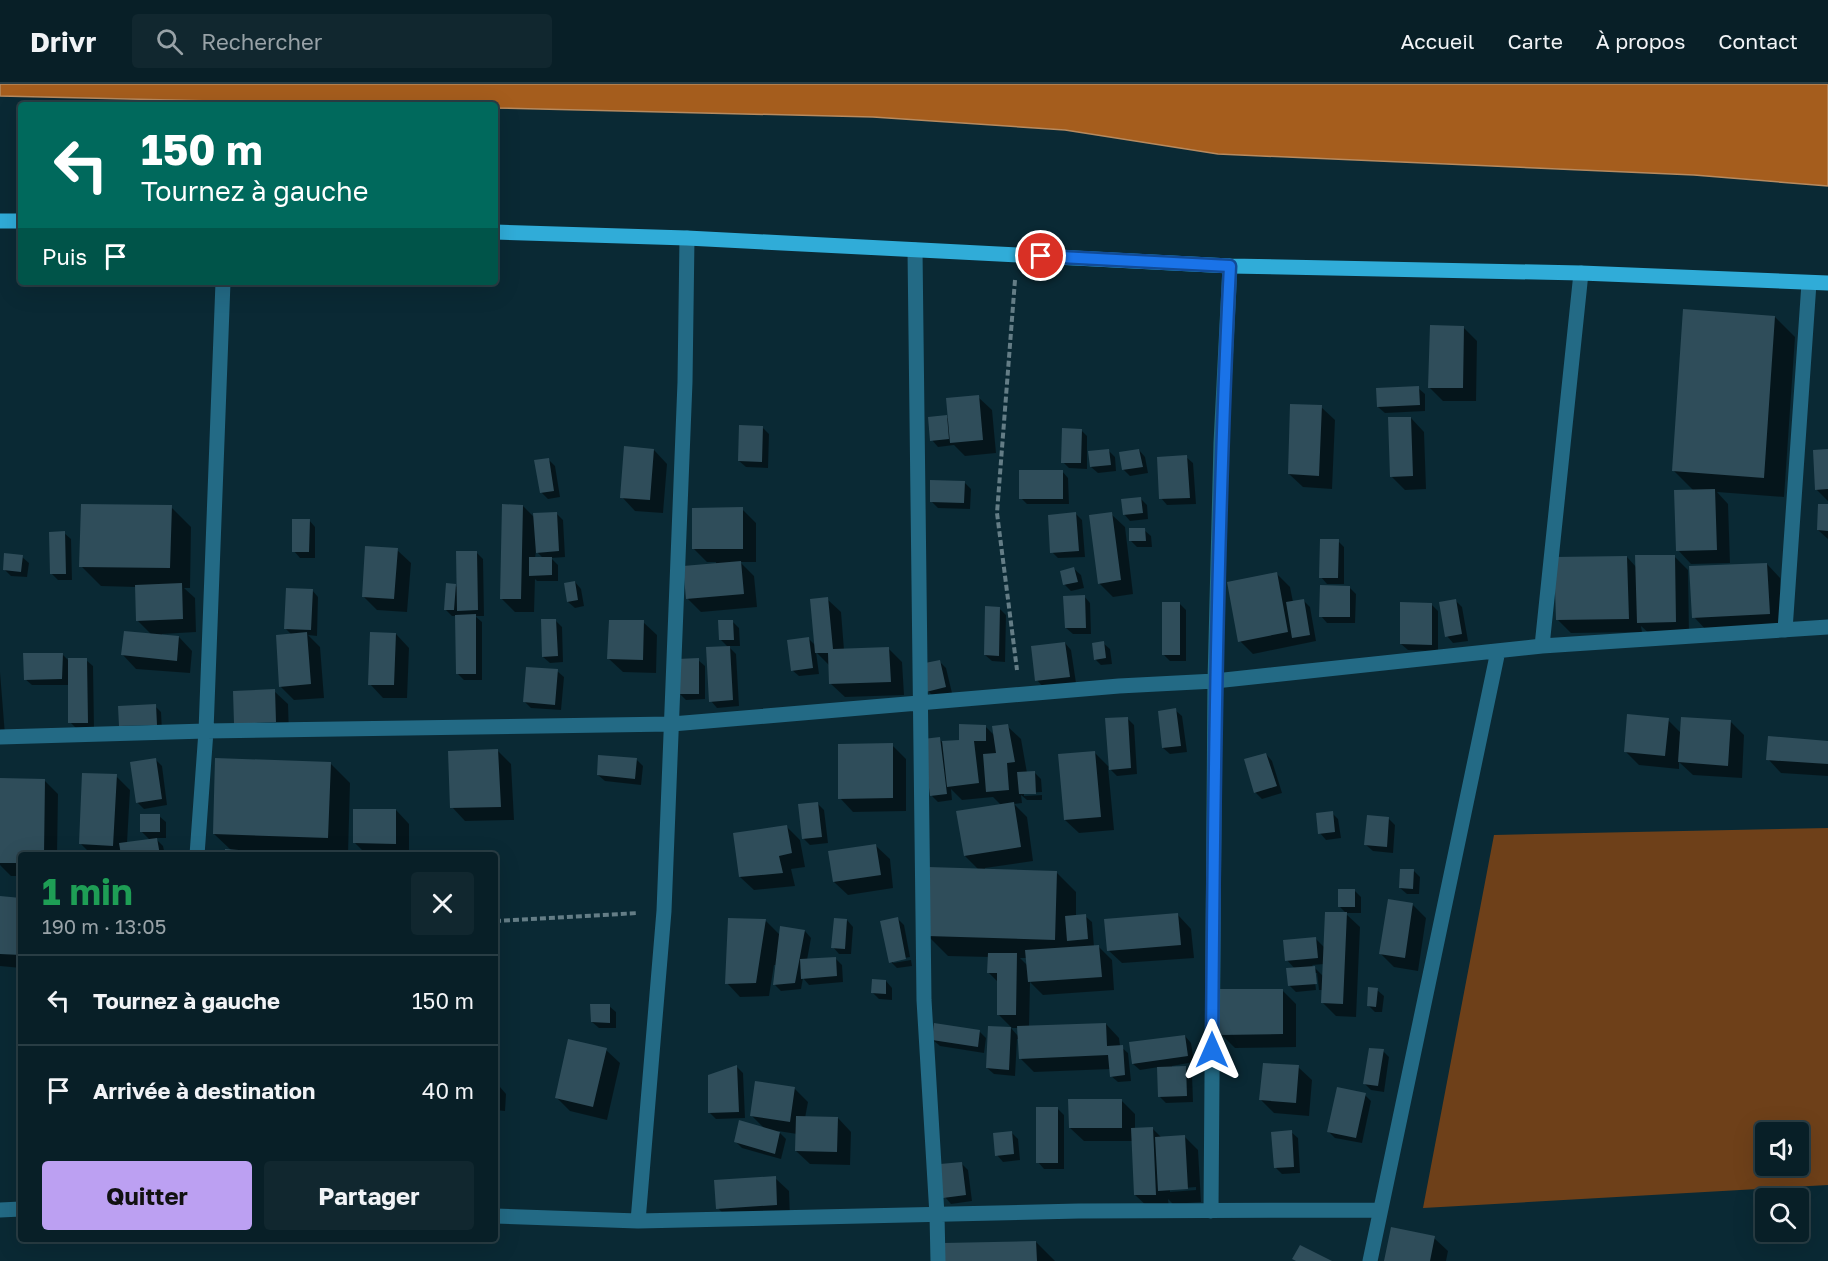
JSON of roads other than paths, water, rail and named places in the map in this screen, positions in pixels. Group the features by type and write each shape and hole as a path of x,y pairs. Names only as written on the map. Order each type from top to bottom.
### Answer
{"main road":[{"path":"0,221 18,221"},
{"path":"498,232 687,238 1230,266 1581,273 1828,283"}],"street":[{"path":"638,1221 664,911 686,382 687,238"},
{"path":"915,250 924,1000 938,1261"},
{"path":"1211,1211 1215,681 1221,443 1230,266"},
{"path":"1542,646 1581,273"},
{"path":"1785,630 1809,282"},
{"path":"197,852 206,731 223,285"},
{"path":"0,737 206,731 672,724 1119,686 1215,681 1542,646 1828,627"},
{"path":"1370,1261 1498,651"},
{"path":"0,1210 18,1209"},
{"path":"498,1215 638,1221 1380,1210"}]}
